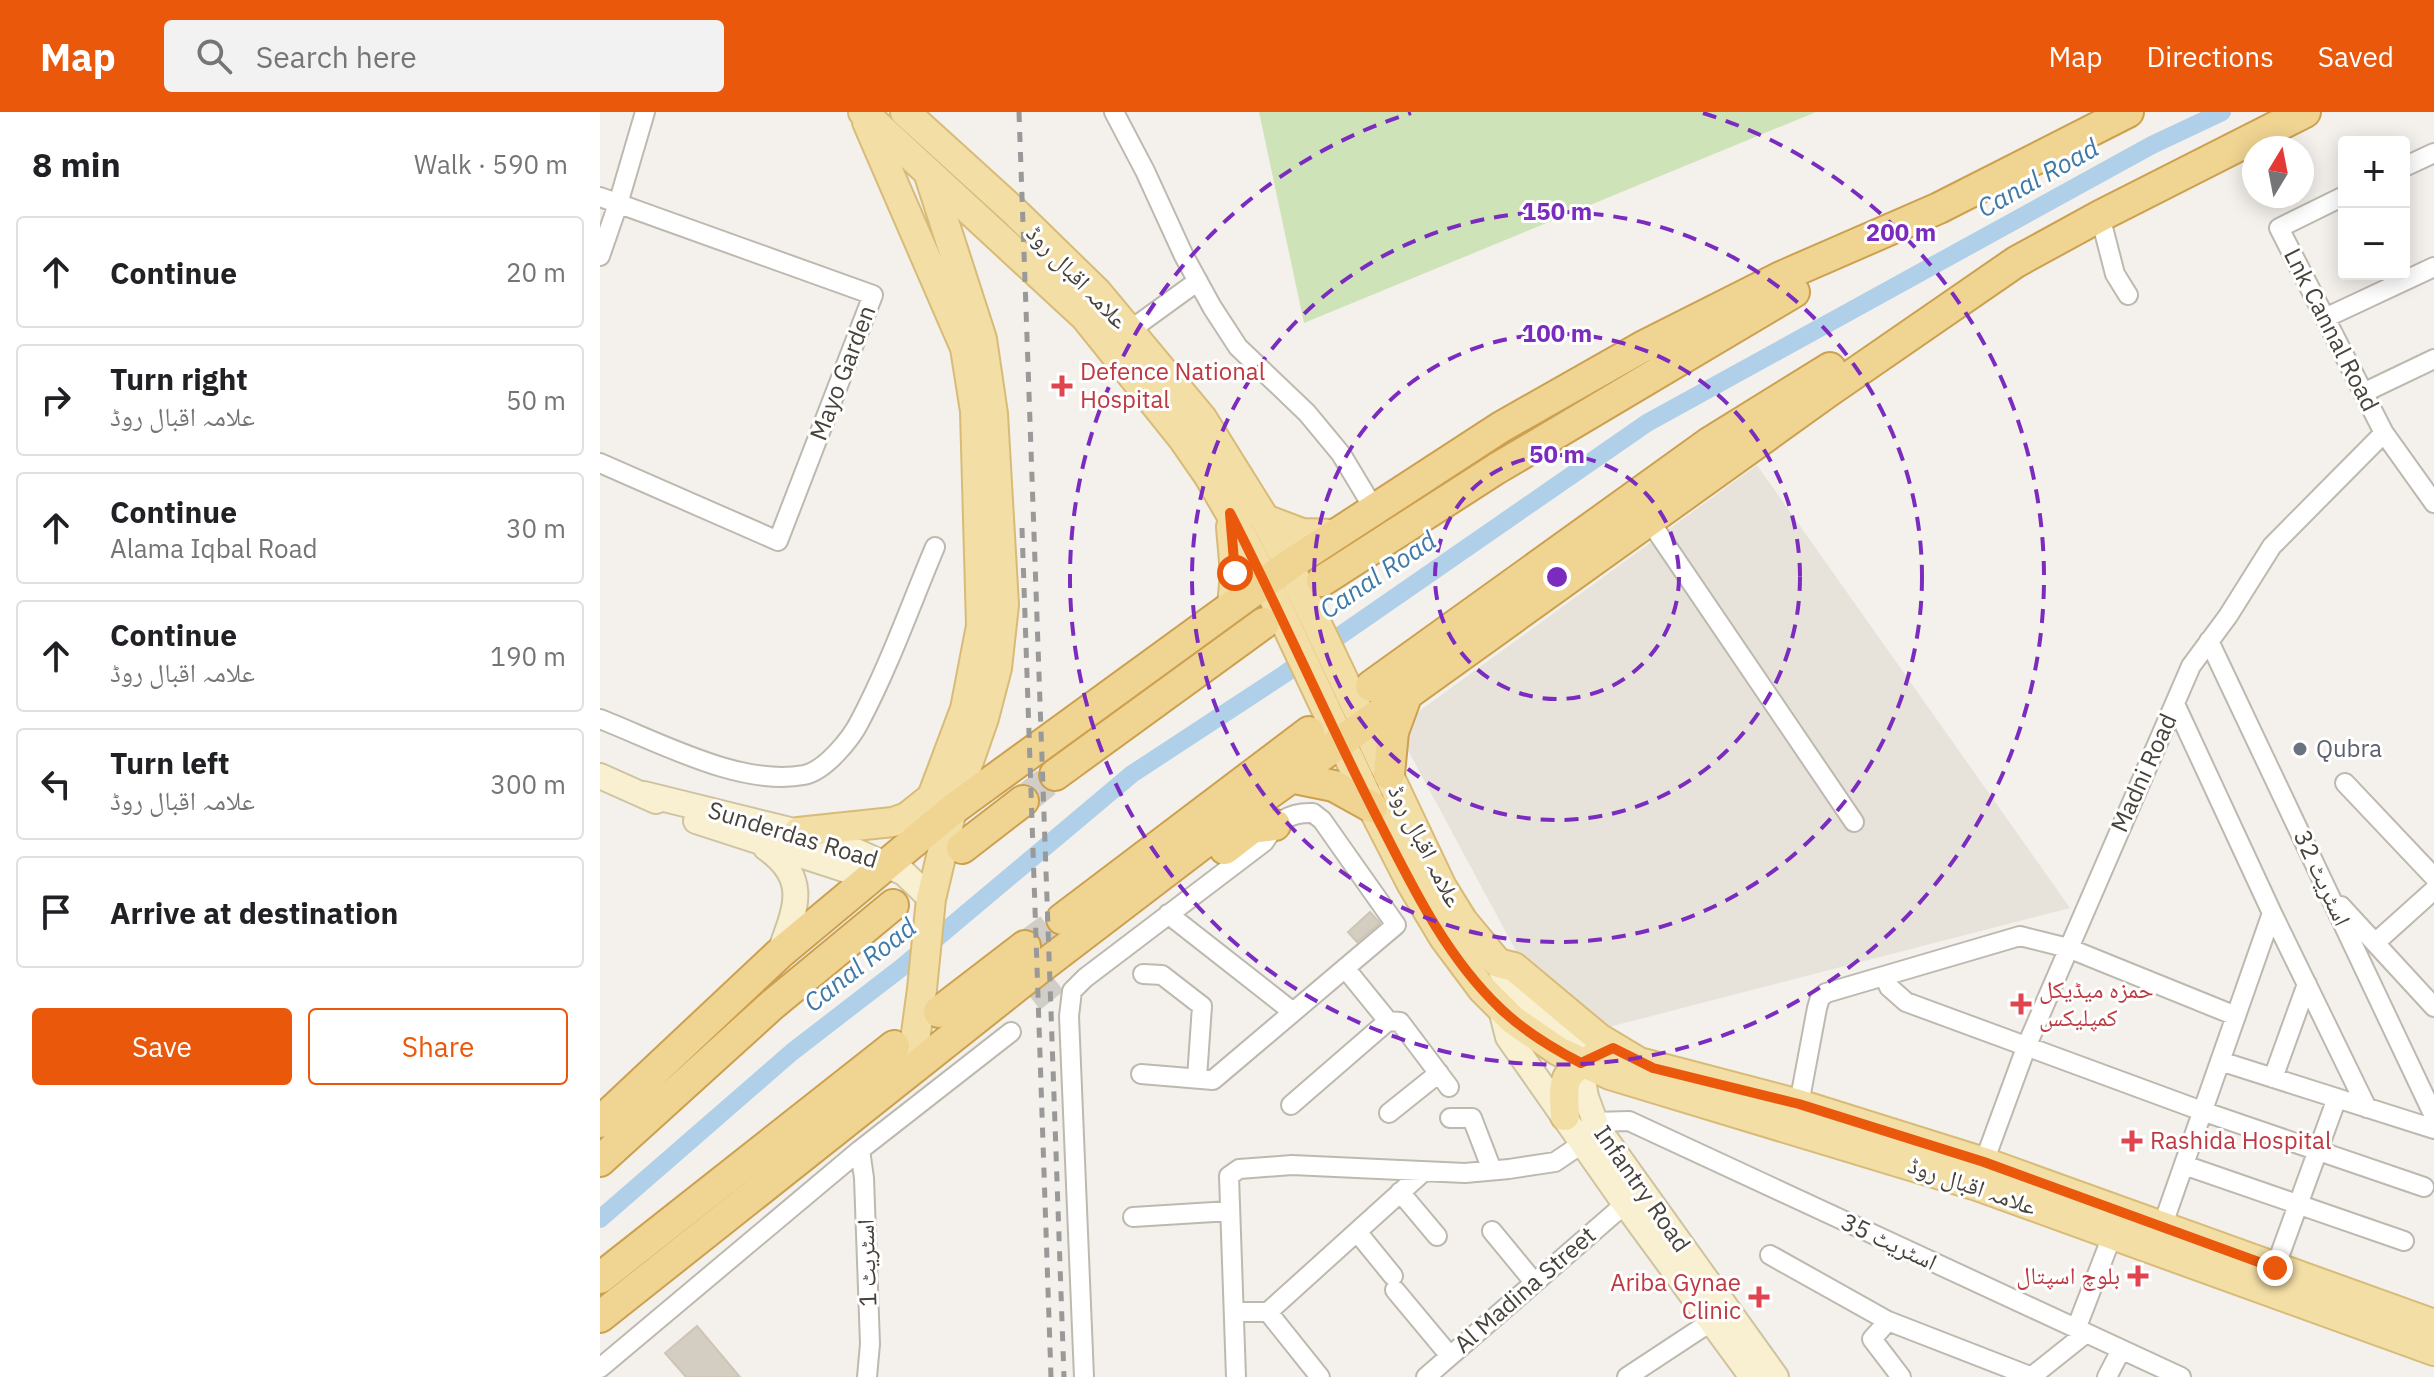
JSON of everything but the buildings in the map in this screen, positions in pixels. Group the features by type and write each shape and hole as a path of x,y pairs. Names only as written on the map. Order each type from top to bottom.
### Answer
{"highway":[{"path":"600,1122 779,954 915,842 943,803 1335,534 1501,427 1642,347 1783,276 1939,208 2128,112"},
{"path":"1371,686 1709,443 1814,377 2100,216 2305,112"},
{"path":"1315,595 1509,460 1939,208"},
{"path":"600,1278 903,1058 1036,971 1408,691 1829,391 2016,262"},
{"path":"1055,775 1275,626"},
{"path":"1389,774 1393,732 1408,691"},
{"path":"1062,919 1309,732"},
{"path":"1290,777 1334,786 1372,807"},
{"path":"962,848 1023,801"},
{"path":"1060,975 1252,828 1275,825"},
{"path":"600,1161 772,1005 893,905"},
{"path":"931,1000 1025,946"},
{"path":"600,1324 616,1317 692,1260 798,1175 1031,998"},
{"path":"600,1317 903,1058"}],"main road":[{"name":"علامہ اقبال روڈ","path":"863,112 1085,317 1183,439 1230,513 1277,573 1315,595 1339,672 1351,732 1372,807 1411,883 1444,938 1501,1009 1542,1041 1581,1063 1625,1080 1984,1162 2162,1227 2225,1263 2434,1351"},
{"path":"863,112 965,348 975,411 981,626 943,803 930,901 931,1000 903,1058"},
{"name":"علامہ اقبال روڈ","path":"905,112 1097,292 1202,418 1265,519 1277,573 1275,626 1317,693 1389,774 1442,887 1463,921 1498,963 1514,967 1577,1022 1613,1048 1653,1068 1799,1104 1846,1131 1977,1186 2112,1236 2225,1263 2275,1268 2432,1318"},
{"path":"798,832 893,822 943,803 984,718 997,668 1004,605 993,414 982,339 929,175 950,152"},
{"path":"955,251 965,231 994,232"},
{"path":"1230,513 1235,573 1232,606"},
{"path":"1265,519 1302,533 1335,534"},
{"name":"Sunderdas Road","path":"600,776 644,794 688,818 754,840 912,878 930,901"},
{"name":"Sunderdas Road","path":"644,794 798,832 879,871"},
{"path":"754,840 787,865 796,884 792,919 779,954"},
{"name":"Infantry Road","path":"1498,963 1503,979 1576,1041 1586,1097 1588,1132 1625,1204 1712,1321 1776,1377"},
{"name":"Infantry Road","path":"1501,1009 1508,1037 1565,1116 1588,1132 1636,1185 1742,1346 1752,1377"},
{"path":"1565,1116 1565,1079 1568,1073 1581,1063 1613,1048"}],"street":[{"path":"600,256 645,112"},
{"path":"1114,112 1198,281 1238,347 1307,413 1341,454 1374,509"},
{"path":"2410,164 2434,153"},
{"name":"Mayo Garden","path":"600,197 873,295 778,541 600,463"},
{"name":"Lnk Cannal Road","path":"2338,199 2279,228 2384,433 2434,503"},
{"path":"2100,216 2115,274 2128,295"},
{"path":"2325,318 2434,267"},
{"path":"1129,331 1198,281"},
{"path":"2363,393 2434,359"},
{"name":"Madni Road","path":"1984,1162 2027,1045 2191,666 2272,546 2384,433"},
{"path":"1649,520 1854,822"},
{"path":"600,719 716,764 763,776 807,775 836,755 859,723 935,547"},
{"name":"اسٹریٹ 32","path":"2209,641 2434,1116"},
{"path":"2175,704 2367,1108"},
{"path":"2345,783 2434,877"},
{"path":"1084,1377 1069,1016 1072,991 1264,842 1275,825 1291,816 1313,813 1322,820 1396,925 1213,1080 1141,1074"},
{"path":"1378,901 1411,883"},
{"path":"2375,943 2434,890"},
{"path":"2327,891 2434,1007"},
{"path":"2162,1227 2272,913"},
{"path":"1168,914 1293,1012"},
{"path":"1799,1104 1820,998 1826,993 2020,936 2068,948 2236,1016"},
{"path":"1345,968 1388,1021"},
{"path":"1143,974 1162,975 1202,1006 1197,1078"},
{"path":"1884,976 1889,987 1906,1002 2202,1111 2424,1187"},
{"path":"2273,1078 2307,984"},
{"path":"1291,1105 1388,1021 1400,1022 1444,1080 1389,1113"},
{"path":"600,1368 860,1150 1011,1032"},
{"path":"2220,1061 2434,1129"},
{"path":"2275,1268 2337,1098"},
{"path":"1450,1118 1472,1118 1492,1170"},
{"name":"اسٹریٹ 35","path":"1588,1132 1629,1121 2181,1377"},
{"path":"1236,1377 1229,1176 1239,1169 1292,1165 1423,1172 1492,1170 1555,1162 1588,1132"},
{"name":"اسٹریٹ 1","path":"860,1150 864,1178 870,1344 867,1377"},
{"path":"2184,1165 2404,1241"},
{"path":"1234,1312 1268,1312 1423,1172"},
{"path":"1400,1192 1437,1236"},
{"name":"Al Madina Street","path":"1426,1377 1625,1204"},
{"path":"1133,1217 1230,1211"},
{"path":"1492,1231 1534,1282"},
{"path":"1358,1233 1450,1356"},
{"path":"1770,1255 1888,1321 2031,1377 2081,1332 2112,1236"},
{"path":"1268,1312 1320,1377"},
{"path":"1627,1377 1712,1321"},
{"path":"1888,1321 1872,1339 1901,1377"},
{"path":"2107,1377 2121,1350"}],"shaded area":[{"path":"1757,465 2070,908 1605,1028 1531,979 1396,728"}],"green space":[{"path":"1259,112 1816,112 1304,323"}],"waterway":[{"name":"Canal Road","path":"600,1219 792,1052 901,968 1132,774 1283,675 1647,423 2152,145 2222,112"}],"tunnel":[{"path":"1023,801 1055,775"},
{"path":"1025,946 1062,919"},
{"path":"1031,998 1060,975"}],"railway":[{"path":"1019,112 1064,1377"},
{"path":"1022,528 1051,1377"}],"place":[{"name":"Defence National Hospital","path":"1062,386"},
{"name":"Qubra","path":"2300,749"},
{"name":"حمزہ میڈیکل کمپلیکس","path":"2021,1004"},
{"name":"Rashida Hospital","path":"2132,1141"},
{"name":"بلوچ اسپتال","path":"2138,1276"},
{"name":"Ariba Gynae Clinic","path":"1759,1297"}],"route":[{"path":"1235,573 1230,513 1411,883 1444,938 1482,989 1501,1009 1542,1041 1581,1063 1613,1048 1653,1068 1850,1119 1984,1162 2275,1268"}]}
